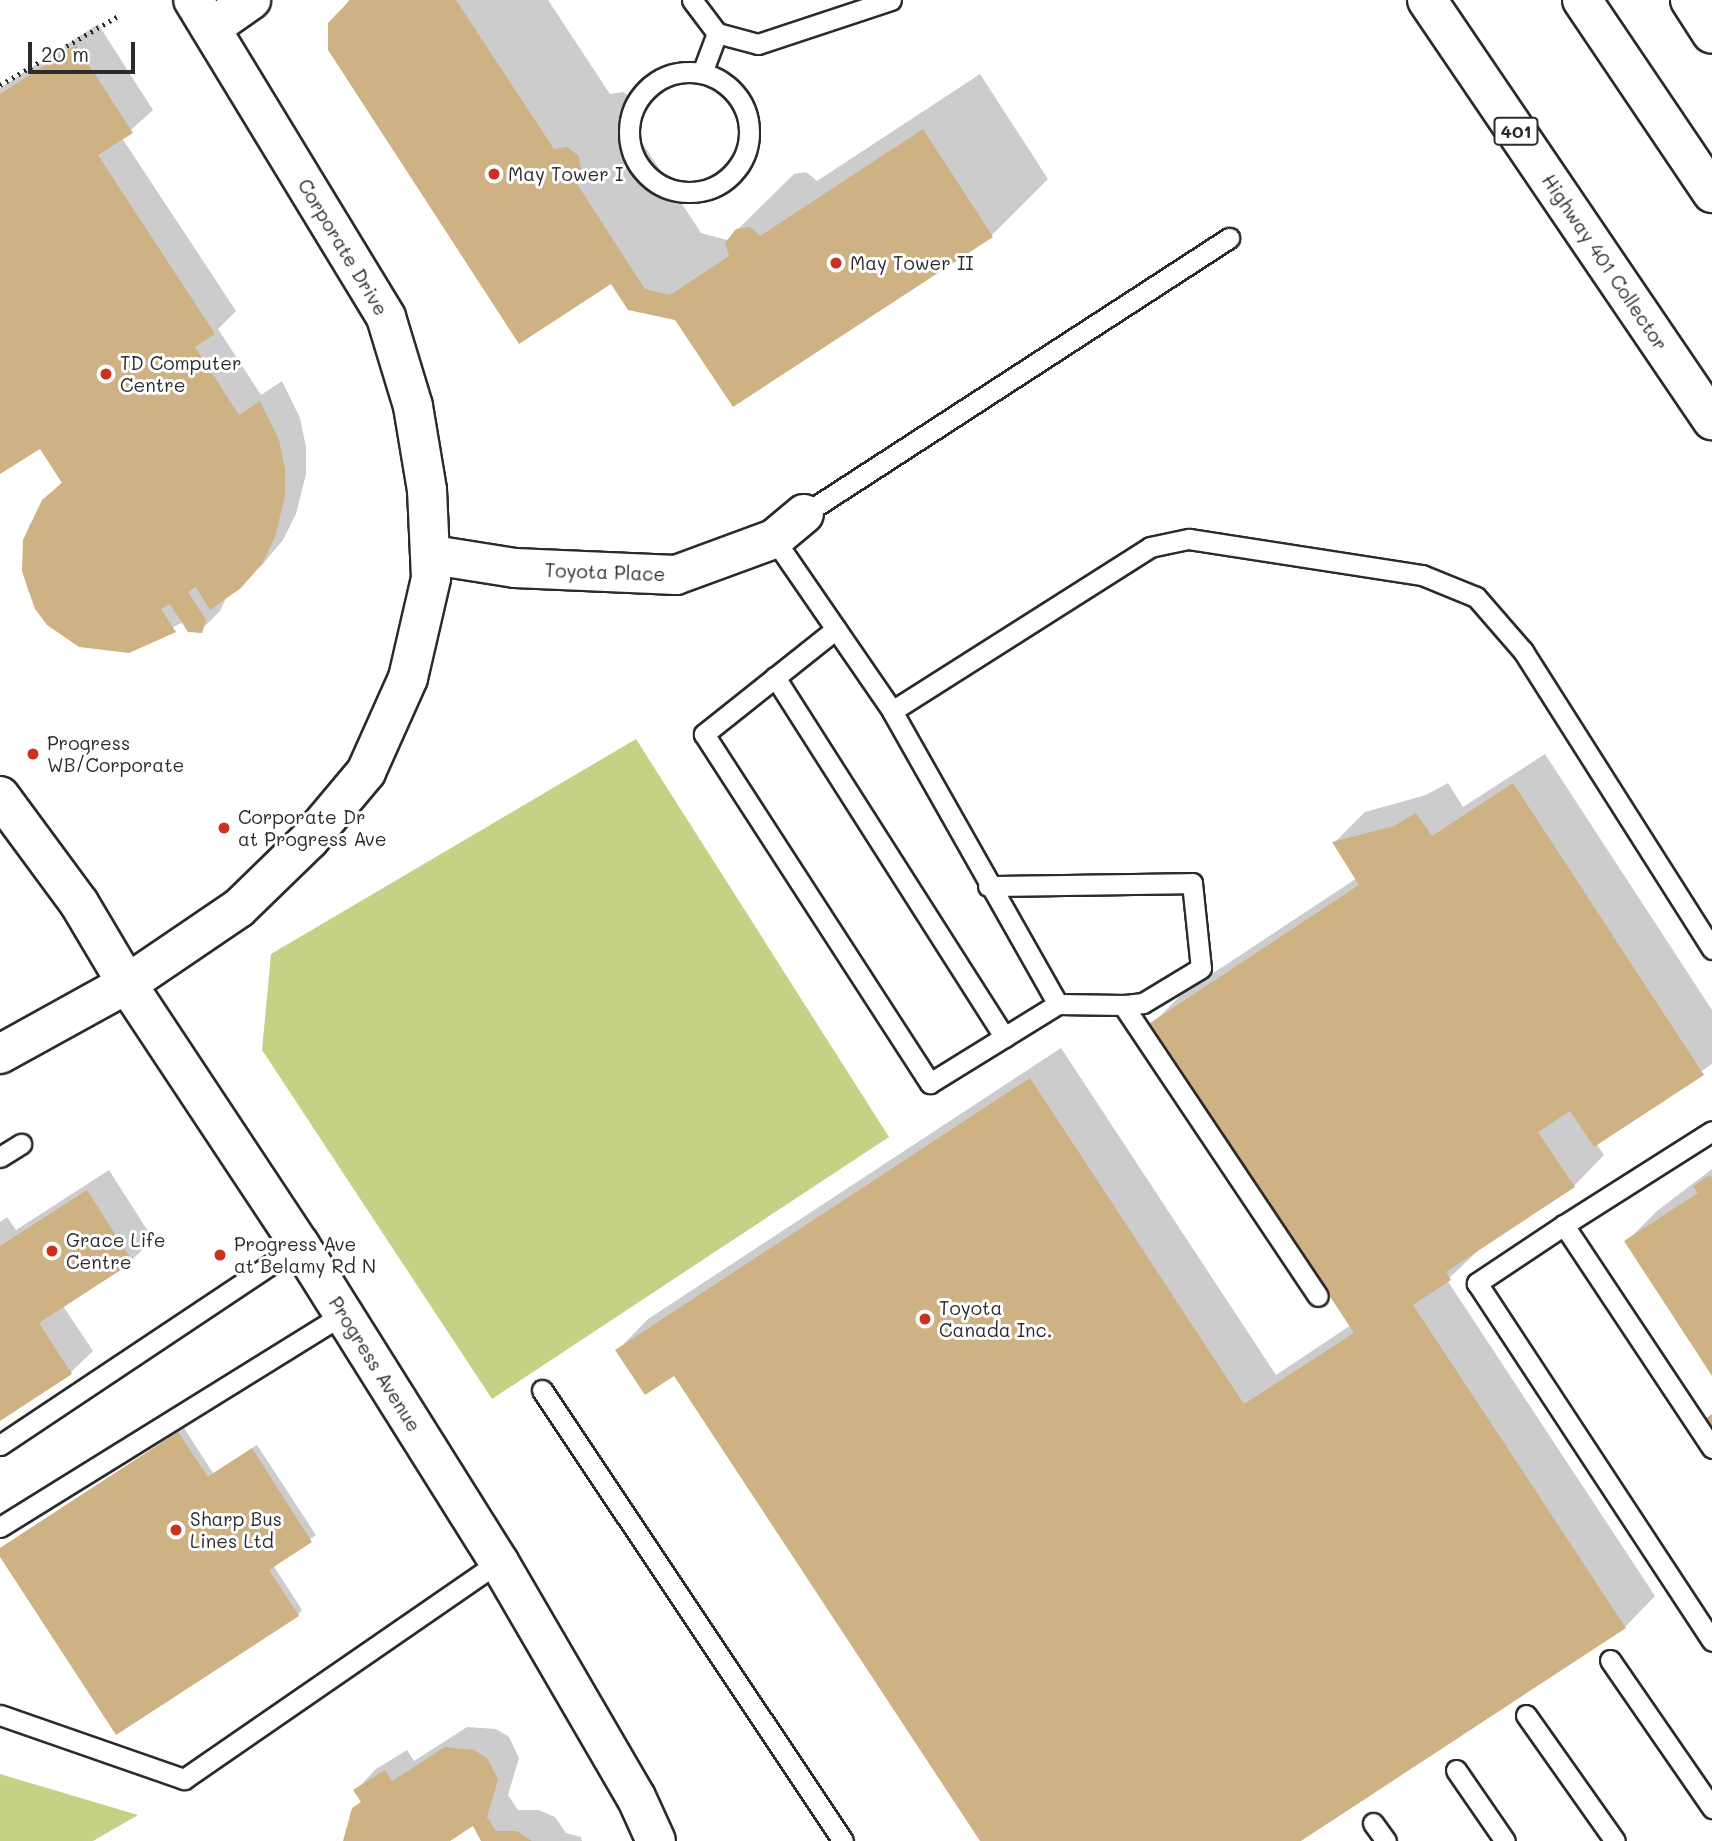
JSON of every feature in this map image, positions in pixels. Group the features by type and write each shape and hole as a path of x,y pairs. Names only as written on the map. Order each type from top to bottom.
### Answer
{"main road":[{"path":"202,14 251,0"},
{"name":"Highway 401 Collector","path":"1427,0 1712,420"},
{"path":"1582,0 1712,193"},
{"path":"1690,0 1712,34"},
{"name":"Corporate Drive","path":"0,1054 127,984 239,908 309,840 366,772 408,678 433,555 413,406 386,317 202,14"},
{"name":"Toyota Place","path":"433,555 515,568 676,575 774,539 804,514"},
{"name":"Progress Avenue","path":"0,796 79,903 127,984 300,1245 499,1562 636,1797 656,1841"}],"lane":[{"path":"692,0 717,33 758,44 891,0"},
{"path":"702,73 717,33"},
{"path":"702,73 720,80 745,110 747,149 725,181 688,192 668,189 638,164 629,125 646,89 662,78 702,73"},
{"path":"804,514 1229,239"},
{"path":"774,539 892,711 988,886 1058,1004"},
{"path":"892,711 1150,547 1189,539 1422,575 1476,597 1523,651 1712,949"},
{"path":"836,629 704,734 930,1083 1058,1004 1143,1003 1201,968 1192,883 988,886"},
{"path":"775,677 1004,1037"},
{"path":"1123,1005 1318,1296"},
{"path":"1712,1131 1477,1283 1712,1641"},
{"path":"0,1157 21,1144"},
{"path":"1564,1225 1712,1448"},
{"path":"0,1444 300,1245"},
{"path":"0,1527 343,1314"},
{"path":"542,1390 843,1841"},
{"path":"0,1715 184,1779 499,1562"},
{"path":"1610,1660 1712,1808"},
{"path":"1526,1715 1615,1841"},
{"path":"1456,1770 1505,1841"},
{"path":"1373,1823 1386,1841"}],"path":[{"path":"0,85 120,16"}],"green space":[{"path":"636,739 889,1137 492,1399 262,1050 271,954"},
{"path":"0,1774 138,1815 93,1841 0,1841"}],"building":[{"path":"350,0 456,0 554,149 567,147 579,156 581,171 575,181 645,289 670,295 729,256 725,243 736,229 750,227 760,236 923,129 993,237 733,407 675,320 628,310 611,284 519,344 328,50 328,23"},
{"name":"TD Computer Centre","path":"76,45 133,133 98,155 215,334 195,347 239,415 260,401 279,440 285,469 285,496 275,537 262,564 241,588 210,610 196,587 188,592 206,620 202,633 188,632 170,604 161,609 176,632 129,653 79,647 47,625 35,609 22,571 23,540 42,500 62,483 40,449 0,474 0,94"},
{"name":"Toyota Canada Inc.","path":"1513,783 1704,1075 1594,1147 1570,1111 1538,1132 1575,1187 1446,1272 1451,1280 1413,1305 1626,1628 1301,1841 980,1841 674,1376 645,1395 615,1350 1030,1078 1244,1404 1354,1333 1150,1023 1359,885 1332,842 1394,826 1416,813 1432,836"},
{"path":"1710,1175 1712,1376 1624,1241 1698,1193 1693,1186"},
{"path":"87,1190 133,1262 39,1323 72,1374 0,1421 0,1246"},
{"path":"1712,1414 1712,1437 1702,1421"},
{"path":"178,1432 208,1477 252,1448 312,1542 269,1570 299,1616 116,1735 0,1557 0,1548"},
{"path":"445,1747 474,1750 488,1759 498,1780 487,1817 496,1831 517,1831 532,1841 481,1841 473,1826 450,1841 343,1841 352,1808 361,1802 353,1790 385,1770 392,1781"}],"place":[{"name":"May Tower I","path":"494,174"},
{"name":"May Tower II","path":"836,263"},
{"name":"TD Computer Centre","path":"106,374"},
{"name":"Progress WB/Corporate","path":"33,754"},
{"name":"Corporate Dr at Progress Ave","path":"224,828"},
{"name":"Grace Life Centre","path":"52,1251"},
{"name":"Progress Ave at Belamy Rd N","path":"220,1255"},
{"name":"Toyota Canada Inc.","path":"925,1319"},
{"name":"Sharp Bus Lines Ltd","path":"176,1530"}]}
